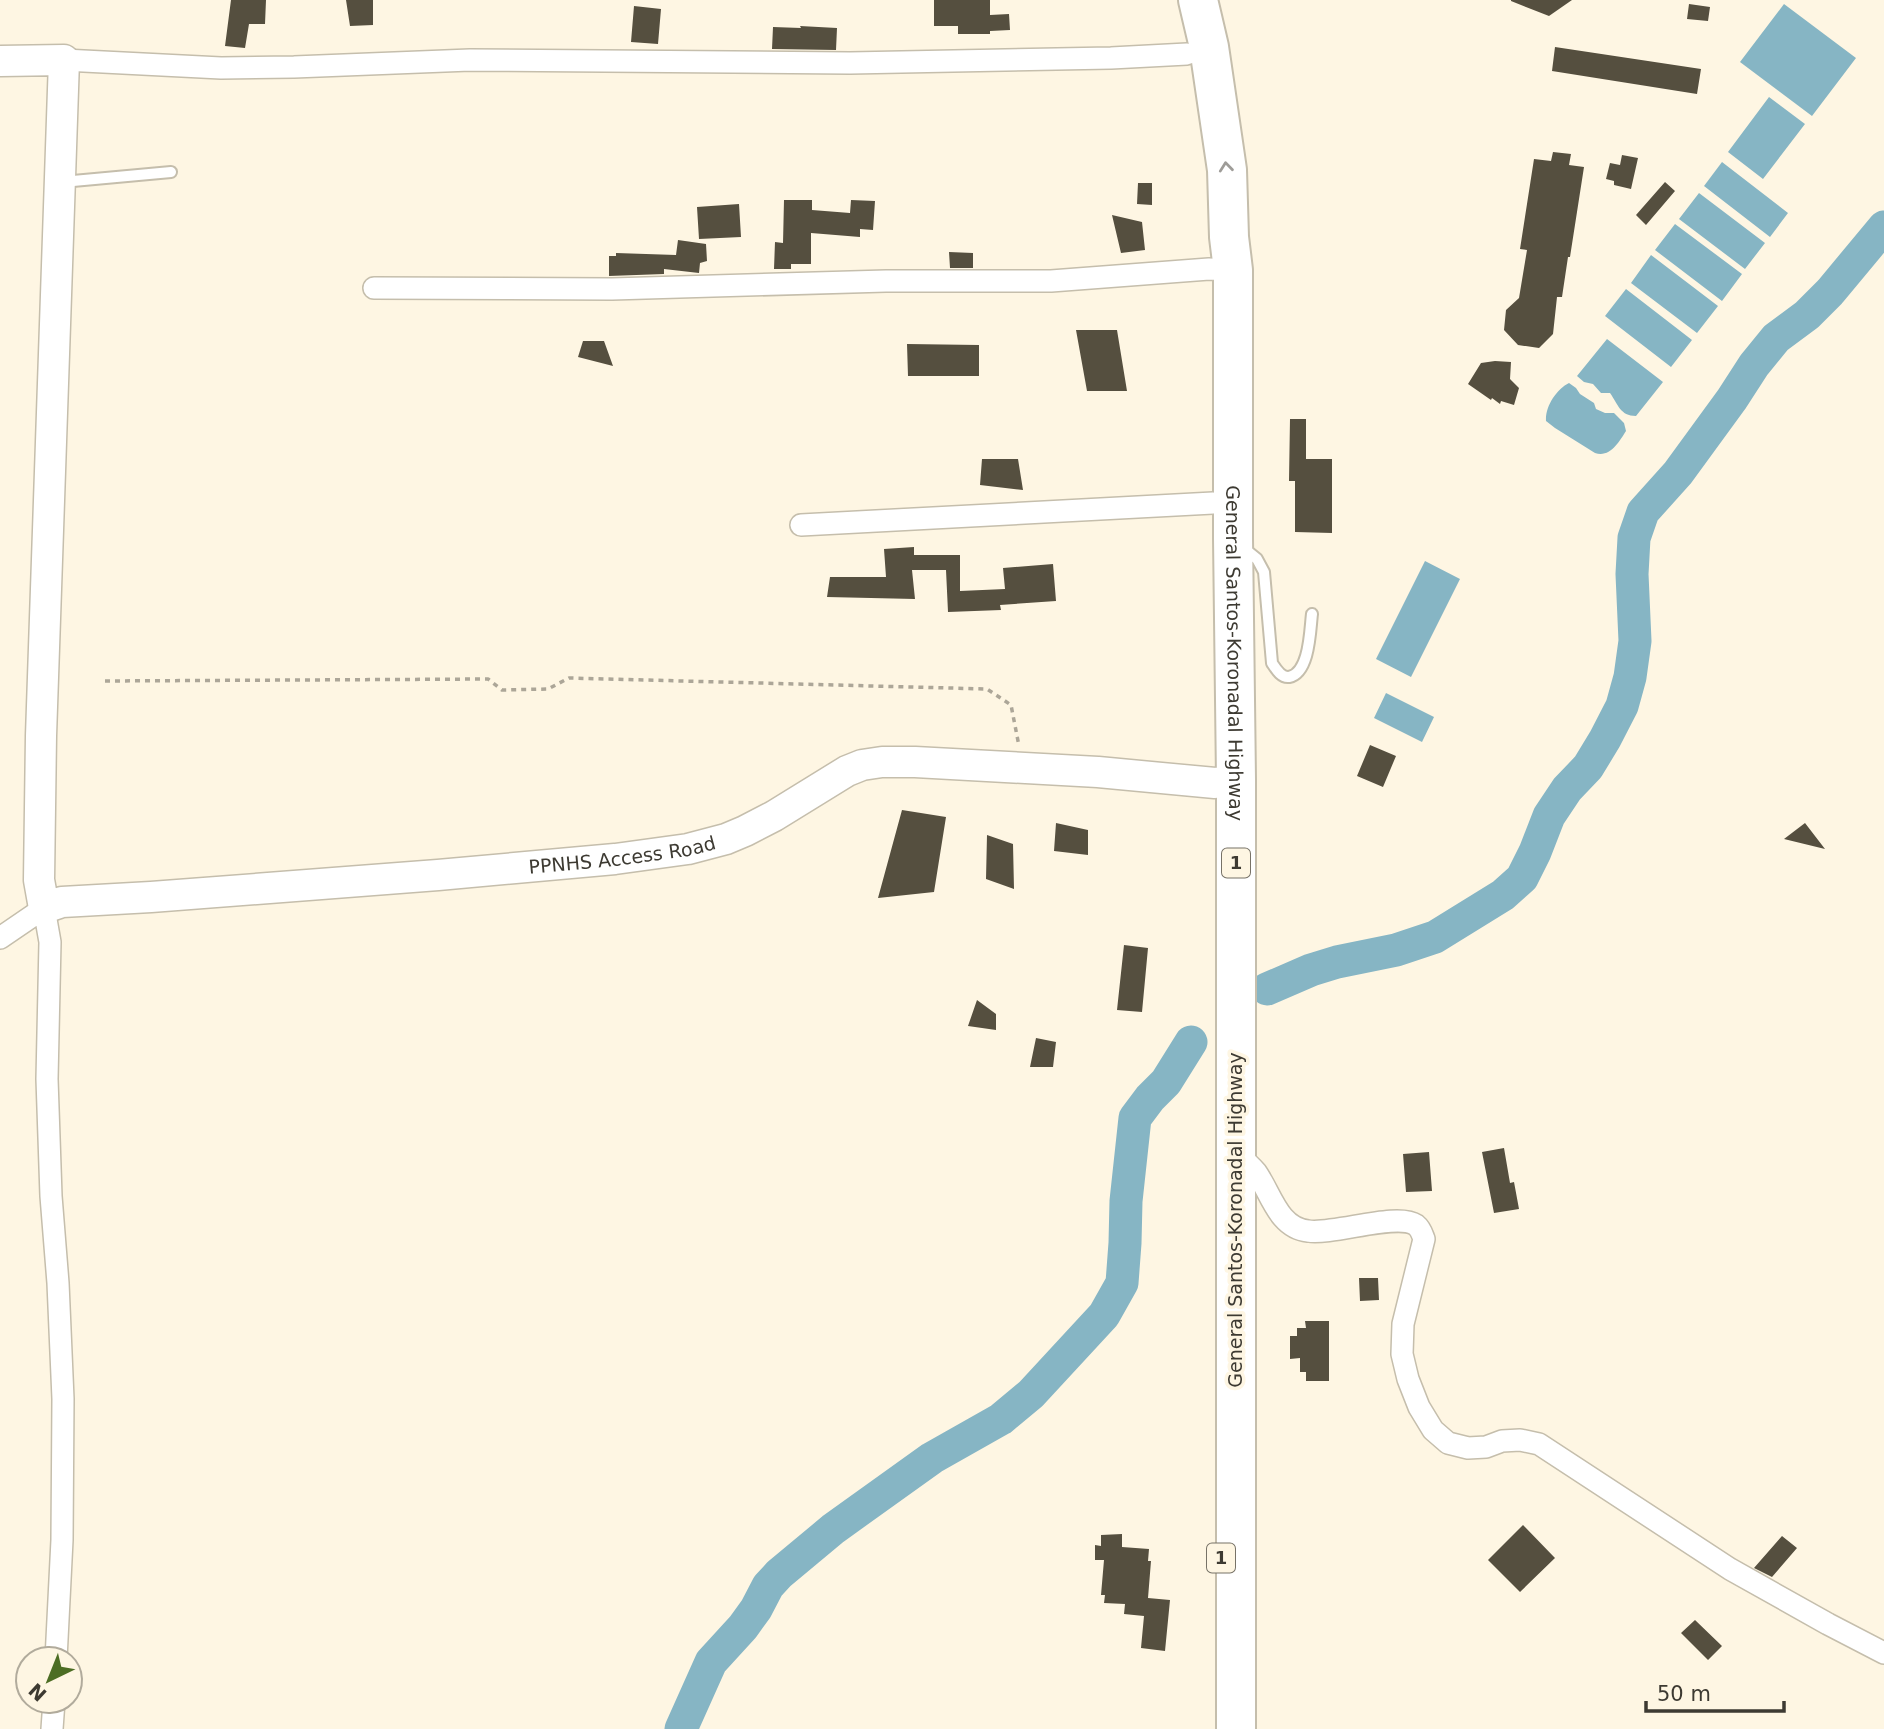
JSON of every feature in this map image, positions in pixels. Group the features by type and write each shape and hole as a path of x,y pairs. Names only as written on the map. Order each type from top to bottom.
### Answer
{"highway":[{"name":"General Santos-Koronadal Highway","path":"1175,0 1221,270 1233,538 1218,1139 1220,1729"},
{"name":"General Santos-Koronadal Highway","path":"1198,0 1209,47 1227,170 1229,237 1221,270 1213,503 1226,781 1235,1151 1236,1729"}],"street":[{"path":"0,61 64,60 221,68 470,60 837,63 1186,54"},
{"path":"57,1645 62,1541 63,1399 47,1079 50,942 39,880 64,60"},
{"path":"374,288 612,289 886,281 1051,281 1221,270"},
{"path":"801,525 1213,503"},
{"name":"PPNHS Access Road","path":"0,938 44,908 62,902 438,875 668,852 715,842 745,831 847,771 882,762 1226,781"},
{"path":"1235,1151 1255,1172 1280,1214 1295,1228 1315,1232 1392,1221 1414,1224 1420,1230 1424,1239 1403,1324 1402,1354 1408,1380 1419,1407 1433,1430 1448,1443 1468,1448 1486,1447 1502,1441 1520,1440 1539,1444 1730,1569 1884,1653"}],"lane":[{"path":"59,182 170,172"},
{"path":"1233,538 1257,559 1264,572 1272,663 1283,676 1292,676 1303,664 1312,614"}],"path":[{"path":"105,681 488,679 502,690 537,690 548,689 569,678 987,689 1011,705 1023,769"}],"water":[{"path":"1784,4 1856,58 1812,116 1740,62"},
{"path":"1769,97 1805,124 1763,179 1728,152"},
{"path":"1722,162 1788,213 1770,237 1704,186"},
{"path":"1699,193 1765,243 1745,269 1679,219"},
{"path":"1675,224 1742,274 1722,301 1655,250"},
{"path":"1651,255 1718,306 1697,333 1631,283"},
{"path":"1626,289 1692,340 1671,367 1605,316"},
{"path":"1607,339 1663,382 1636,416 1623,412 1610,393 1601,393 1593,384 1584,382 1577,376"},
{"path":"1569,383 1594,403 1596,409 1614,413 1624,423 1626,431 1610,451 1595,453 1546,421 1547,410 1553,399 1560,389"},
{"path":"1425,561 1460,579 1411,677 1376,659"},
{"path":"1386,693 1434,717 1422,742 1374,718"}],"building":[{"path":"231,0 266,0 265,24 249,24 245,48 225,46"},
{"path":"346,0 373,0 373,25 350,26"},
{"path":"934,0 990,0 990,15 1009,14 1010,30 990,31 990,34 958,34 958,26 934,26"},
{"path":"1511,0 1572,0 1549,16"},
{"path":"1689,4 1710,7 1708,21 1687,19"},
{"path":"634,6 661,9 658,44 631,42"},
{"path":"800,26 837,28 836,50 772,49 773,27 801,28"},
{"path":"1555,47 1701,69 1697,94 1552,71"},
{"path":"1553,152 1571,154 1569,165 1584,167 1562,297 1557,297 1553,334 1539,348 1518,345 1504,330 1506,310 1519,298 1527,250 1520,249 1534,159 1551,161"},
{"path":"1622,155 1638,158 1631,189 1614,185 1614,181 1606,179 1610,163 1620,165"},
{"path":"1665,182 1675,191 1646,225 1636,215"},
{"path":"1138,183 1152,183 1152,205 1137,204"},
{"path":"784,200 812,200 812,210 850,213 851,200 875,201 873,230 860,229 860,237 811,233 811,264 791,264 791,269 774,269 775,242 783,243"},
{"path":"739,204 741,237 699,239 697,207"},
{"path":"1112,215 1142,222 1145,250 1121,253"},
{"path":"678,240 706,244 707,261 700,263 699,273 664,269 664,274 609,276 609,256 616,256 616,253 676,255"},
{"path":"949,252 973,253 973,268 950,268"},
{"path":"1076,330 1117,330 1127,391 1087,391"},
{"path":"583,341 604,341 613,366 578,357"},
{"path":"907,344 979,345 979,376 908,376"},
{"path":"1511,362 1510,379 1519,388 1514,405 1501,401 1500,404 1492,398 1491,400 1468,384 1481,363"},
{"path":"1290,419 1306,419 1306,459 1332,459 1332,533 1295,532 1295,481 1289,481"},
{"path":"982,459 1018,459 1023,490 980,485"},
{"path":"914,547 914,555 960,555 960,591 1005,589 1003,568 1053,564 1056,601 1000,605 1001,610 948,612 946,570 912,570 915,599 827,597 830,577 886,577 884,549"},
{"path":"1370,745 1396,756 1383,787 1357,776"},
{"path":"902,810 946,817 934,892 878,898"},
{"path":"1056,823 1088,830 1088,855 1054,851"},
{"path":"1805,823 1825,849 1784,839"},
{"path":"987,835 1013,844 1014,889 986,879"},
{"path":"1124,945 1148,948 1142,1012 1117,1010"},
{"path":"977,1000 996,1014 996,1030 968,1026"},
{"path":"1036,1038 1056,1042 1053,1067 1030,1067"},
{"path":"1504,1148 1510,1183 1514,1182 1519,1209 1494,1213 1482,1152"},
{"path":"1429,1152 1432,1191 1406,1192 1403,1154"},
{"path":"1359,1278 1378,1278 1379,1300 1360,1301"},
{"path":"1305,1321 1329,1321 1329,1381 1306,1381 1306,1372 1300,1372 1300,1358 1290,1359 1290,1336 1297,1336 1297,1328 1306,1328"},
{"path":"1523,1525 1555,1558 1520,1592 1488,1560"},
{"path":"1122,1534 1122,1547 1149,1549 1148,1561 1151,1561 1148,1598 1170,1600 1165,1651 1141,1648 1144,1616 1124,1614 1125,1604 1104,1603 1105,1595 1101,1595 1104,1560 1095,1560 1095,1545 1101,1546 1101,1535"},
{"path":"1782,1536 1797,1548 1772,1577 1754,1568"},
{"path":"1695,1620 1722,1646 1708,1660 1681,1633"}],"waterway":[{"path":"1267,989 1311,970 1396,950 1435,937 1503,895 1522,878 1549,816 1567,789 1588,767 1622,706 1630,677 1635,641 1632,574 1634,538 1643,512 1678,473 1776,338 1807,315 1830,292 1884,227"},
{"path":"681,1729 711,1662 743,1627 768,1586 779,1574 833,1529 932,1458 1001,1419 1031,1394 1104,1315 1122,1283 1126,1201 1135,1118 1166,1082 1191,1042"}]}
